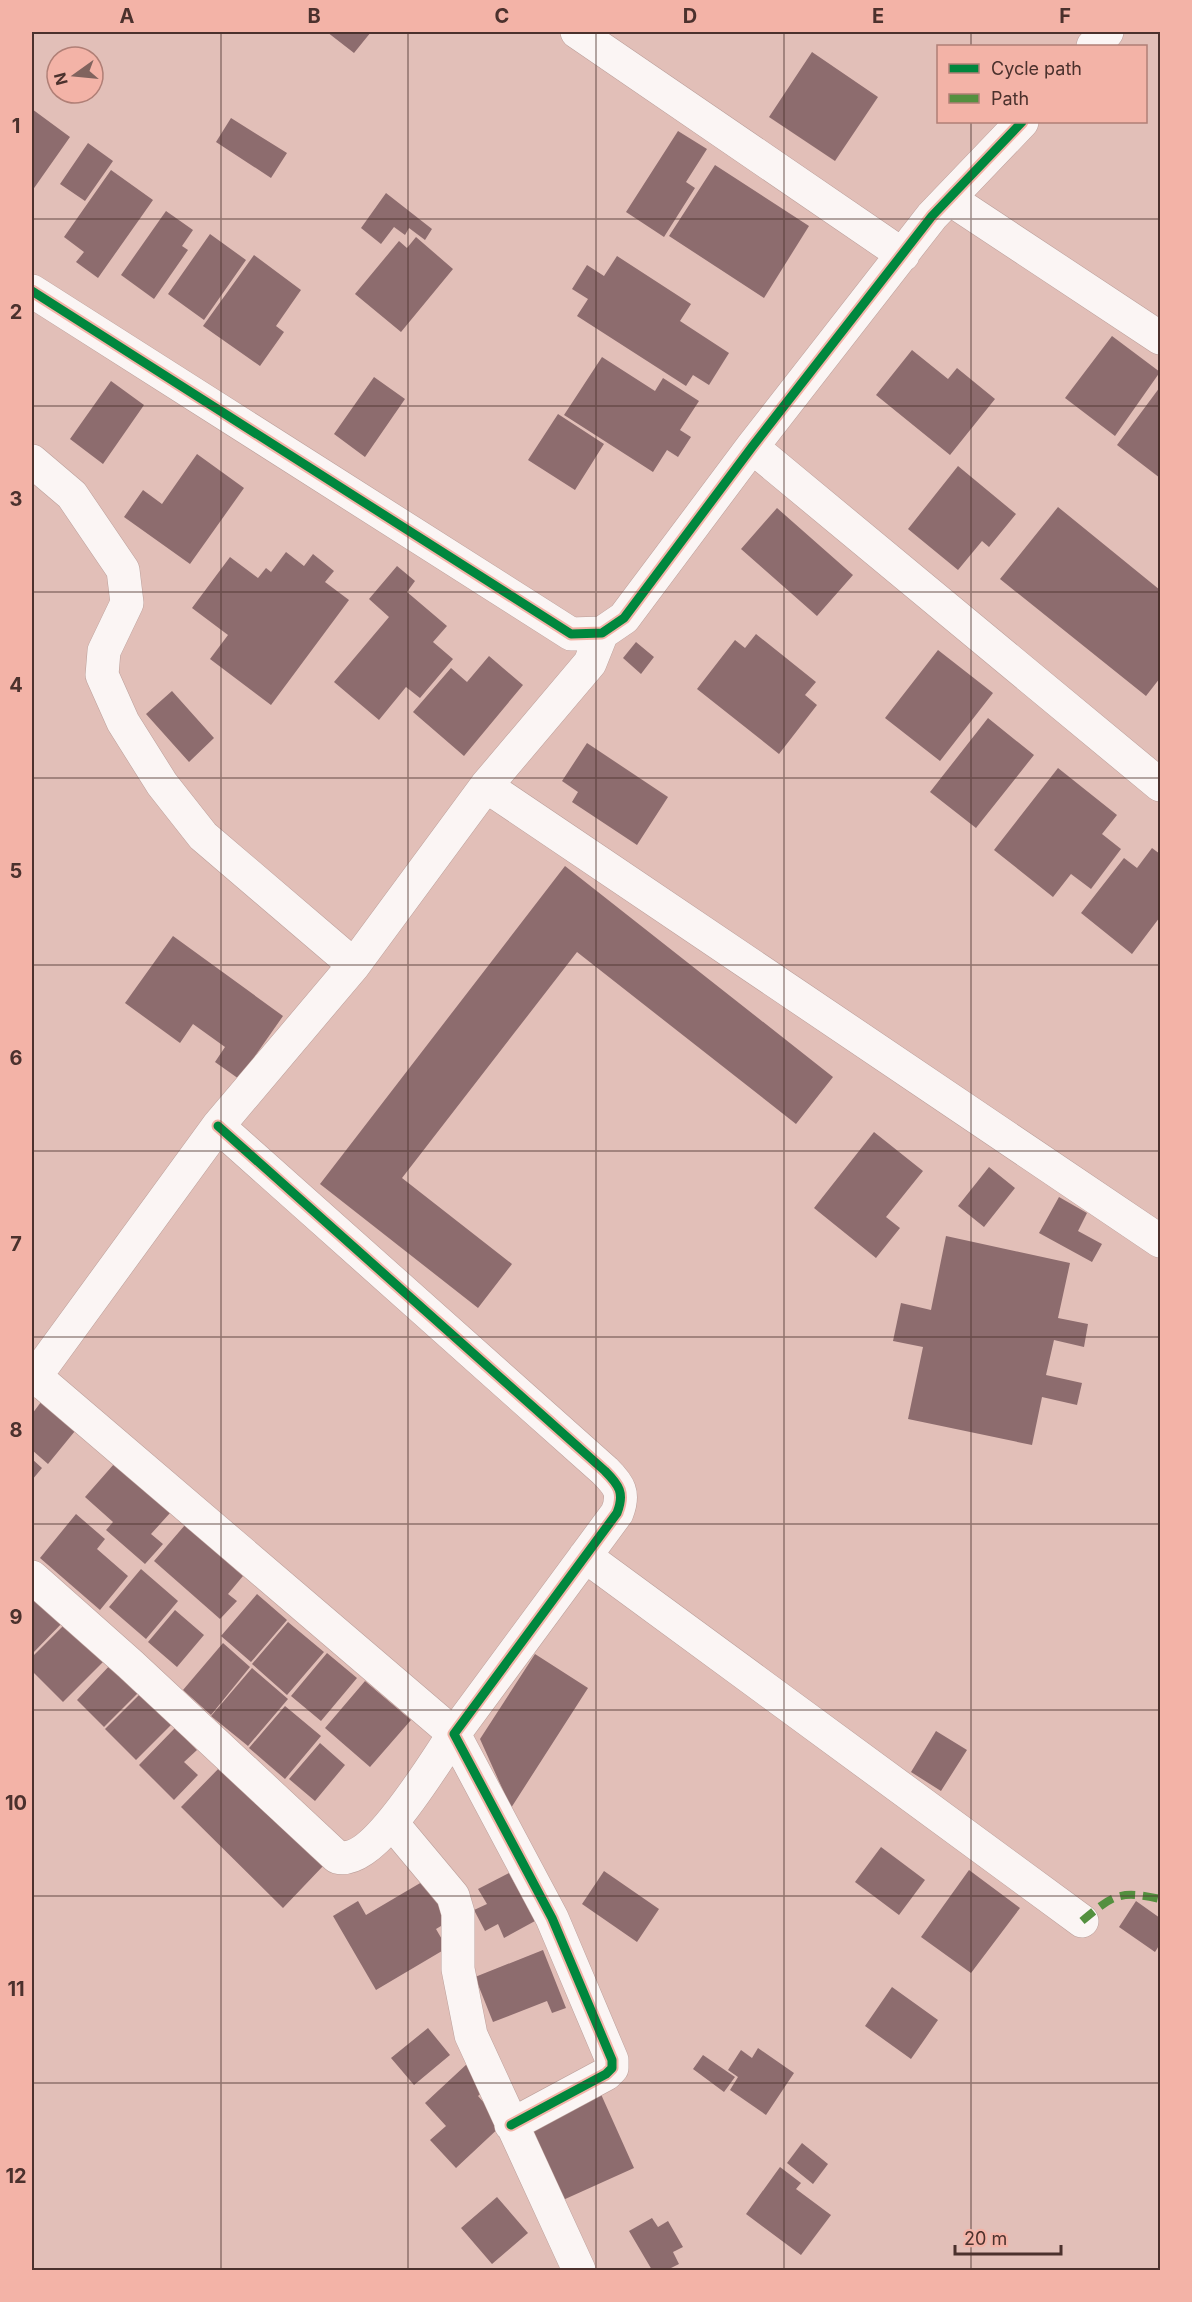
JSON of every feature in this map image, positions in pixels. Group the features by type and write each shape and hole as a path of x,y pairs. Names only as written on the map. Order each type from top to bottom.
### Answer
{"street":[{"path":"577,32 903,255"},
{"path":"1094,45 1107,32"},
{"path":"32,291 571,634 602,633 624,618 752,447 903,255 950,199 1022,123"},
{"path":"950,199 1161,338"},
{"path":"752,447 1161,785"},
{"path":"32,461 72,495 123,570 127,603 104,651 102,675 123,722 162,784 203,836 354,965"},
{"path":"511,2125 606,2074 612,2065 552,1918 454,1734 33,1379 218,1126 354,965 486,786 591,663 602,633"},
{"path":"486,786 1161,1241"},
{"path":"32,1577 130,1664 337,1857 345,1859 357,1855 392,1823 454,1734 617,1513 622,1495 618,1485 218,1126"},
{"path":"585,1556 1082,1921"},
{"path":"392,1823 455,1900 458,1913 458,1969 467,2020 477,2051 579,2271"}],"building":[{"path":"327,32 371,32 354,53"},
{"path":"812,52 878,97 835,161 769,117"},
{"path":"32,109 70,137 32,191"},
{"path":"231,118 287,153 271,178 216,142"},
{"path":"678,131 707,149 686,182 695,188 664,237 626,212"},
{"path":"88,143 113,161 85,201 60,184"},
{"path":"715,165 809,226 764,298 669,236"},
{"path":"111,170 153,200 98,278 76,262 84,252 64,237"},
{"path":"386,193 432,229 425,240 409,228 405,235 394,227 381,244 361,228"},
{"path":"166,211 193,230 182,246 188,250 154,299 121,275"},
{"path":"210,234 246,260 204,320 168,294"},
{"path":"416,237 453,269 401,332 355,294 399,241 407,248"},
{"path":"254,255 301,290 276,326 284,332 260,366 203,326"},
{"path":"617,256 691,304 680,321 729,353 709,385 693,375 686,386 577,316 588,299 572,289 587,265 604,276"},
{"path":"1112,336 1160,372 1115,436 1065,398"},
{"path":"912,350 948,379 957,368 995,399 950,455 876,395"},
{"path":"602,357 655,391 663,378 699,401 680,430 691,437 678,457 667,450 653,472 564,415"},
{"path":"374,377 405,399 365,457 334,434"},
{"path":"111,381 144,405 103,464 70,439"},
{"path":"1160,387 1160,478 1117,445"},
{"path":"558,414 604,444 575,490 528,460"},
{"path":"197,454 244,488 190,564 124,517 143,490 162,504"},
{"path":"958,466 1016,514 989,547 982,541 958,570 908,529"},
{"path":"1058,507 1160,590 1160,678 1146,696 1000,579"},
{"path":"777,508 853,575 817,616 741,549"},
{"path":"286,552 304,566 313,554 334,571 325,582 349,600 271,705 210,659 228,635 192,608 230,557 258,578 266,568 271,572"},
{"path":"397,566 415,581 407,592 447,626 433,642 453,659 420,698 406,687 379,720 334,682 389,617 369,599"},
{"path":"756,634 816,682 805,695 817,705 779,754 697,689 735,640 745,648"},
{"path":"636,642 654,657 641,674 623,658"},
{"path":"938,650 993,693 940,761 885,718"},
{"path":"489,656 523,685 464,756 413,712 451,668 467,682"},
{"path":"172,691 214,738 189,762 146,714"},
{"path":"988,718 1034,755 976,828 930,792"},
{"path":"587,743 668,797 637,845 572,802 578,792 562,781"},
{"path":"1058,768 1117,815 1102,834 1121,849 1091,889 1071,874 1053,897 994,850"},
{"path":"1152,848 1160,854 1160,917 1132,954 1081,913 1124,858 1137,868"},
{"path":"565,866 833,1077 796,1124 577,952 402,1178 512,1264 478,1308 320,1184"},
{"path":"173,936 283,1016 239,1079 215,1062 225,1047 193,1024 180,1043 125,1003"},
{"path":"874,1132 923,1171 886,1217 900,1228 876,1258 814,1208"},
{"path":"989,1167 1015,1188 984,1227 958,1206"},
{"path":"1059,1197 1087,1213 1078,1231 1102,1244 1092,1262 1039,1233"},
{"path":"946,1236 1070,1263 1058,1318 1088,1324 1084,1347 1054,1340 1046,1375 1082,1383 1077,1405 1042,1397 1032,1445 908,1419 923,1347 893,1341 901,1303 931,1310"},
{"path":"41,1402 75,1431 48,1464 32,1450 32,1414"},
{"path":"32,1459 42,1468 32,1480"},
{"path":"114,1464 170,1513 151,1534 163,1544 145,1564 106,1530 113,1522 85,1497"},
{"path":"76,1514 105,1539 97,1549 128,1576 100,1610 40,1558"},
{"path":"185,1525 243,1576 228,1594 237,1601 220,1619 154,1561"},
{"path":"141,1569 178,1601 146,1639 109,1607"},
{"path":"32,1584 66,1619 32,1654"},
{"path":"257,1594 287,1620 251,1662 221,1636"},
{"path":"175,1610 204,1635 177,1667 148,1642"},
{"path":"69,1620 107,1658 63,1702 32,1671 32,1657"},
{"path":"288,1622 324,1652 287,1695 252,1664"},
{"path":"223,1643 250,1667 211,1715 183,1690"},
{"path":"327,1653 357,1678 321,1721 291,1696"},
{"path":"535,1654 588,1688 511,1808 480,1739"},
{"path":"113,1662 141,1690 104,1727 77,1700"},
{"path":"252,1668 288,1699 248,1746 211,1716"},
{"path":"365,1681 411,1720 370,1767 325,1728"},
{"path":"143,1691 174,1722 136,1760 105,1729"},
{"path":"285,1706 321,1736 285,1779 249,1748"},
{"path":"175,1728 197,1750 184,1762 198,1775 174,1800 139,1765"},
{"path":"936,1731 967,1750 941,1791 911,1772"},
{"path":"320,1743 345,1765 315,1801 289,1779"},
{"path":"223,1764 325,1864 283,1908 181,1807"},
{"path":"881,1847 925,1880 899,1915 855,1882"},
{"path":"969,1870 1020,1908 971,1973 921,1937"},
{"path":"604,1871 659,1909 637,1942 582,1904"},
{"path":"509,1873 535,1921 504,1938 498,1924 485,1931 474,1910 487,1904 478,1889"},
{"path":"427,1879 451,1920 436,1929 447,1948 376,1990 333,1916 358,1901 366,1915"},
{"path":"1136,1901 1160,1918 1160,1944 1155,1952 1119,1927"},
{"path":"543,1950 566,2008 552,2013 547,2001 493,2022 475,1977"},
{"path":"892,1987 938,2020 911,2059 865,2026"},
{"path":"428,2028 450,2055 414,2085 391,2058"},
{"path":"758,2048 794,2073 766,2115 730,2090 738,2077 728,2070 741,2050 752,2058"},
{"path":"703,2055 735,2077 724,2092 693,2069"},
{"path":"468,2063 489,2086 478,2096 503,2124 456,2168 430,2140 446,2126 425,2103"},
{"path":"600,2092 634,2168 563,2200 528,2125"},
{"path":"802,2143 828,2164 813,2184 787,2163"},
{"path":"780,2167 801,2183 796,2189 831,2215 801,2255 746,2214"},
{"path":"497,2197 528,2233 492,2264 461,2228"},
{"path":"652,2218 658,2227 668,2221 683,2247 673,2252 679,2264 667,2270 652,2270 629,2231"}],"marked path":[{"path":"1082,1921 1109,1900 1117,1897 1135,1895 1160,1899"}],"cycle path":[{"path":"32,291 571,634 602,633 624,618 752,447 932,216 1021,123"},
{"path":"218,1126 605,1471 619,1490 620,1500 617,1513 454,1734 552,1918 612,2060 612,2068 606,2074 511,2125"}]}
